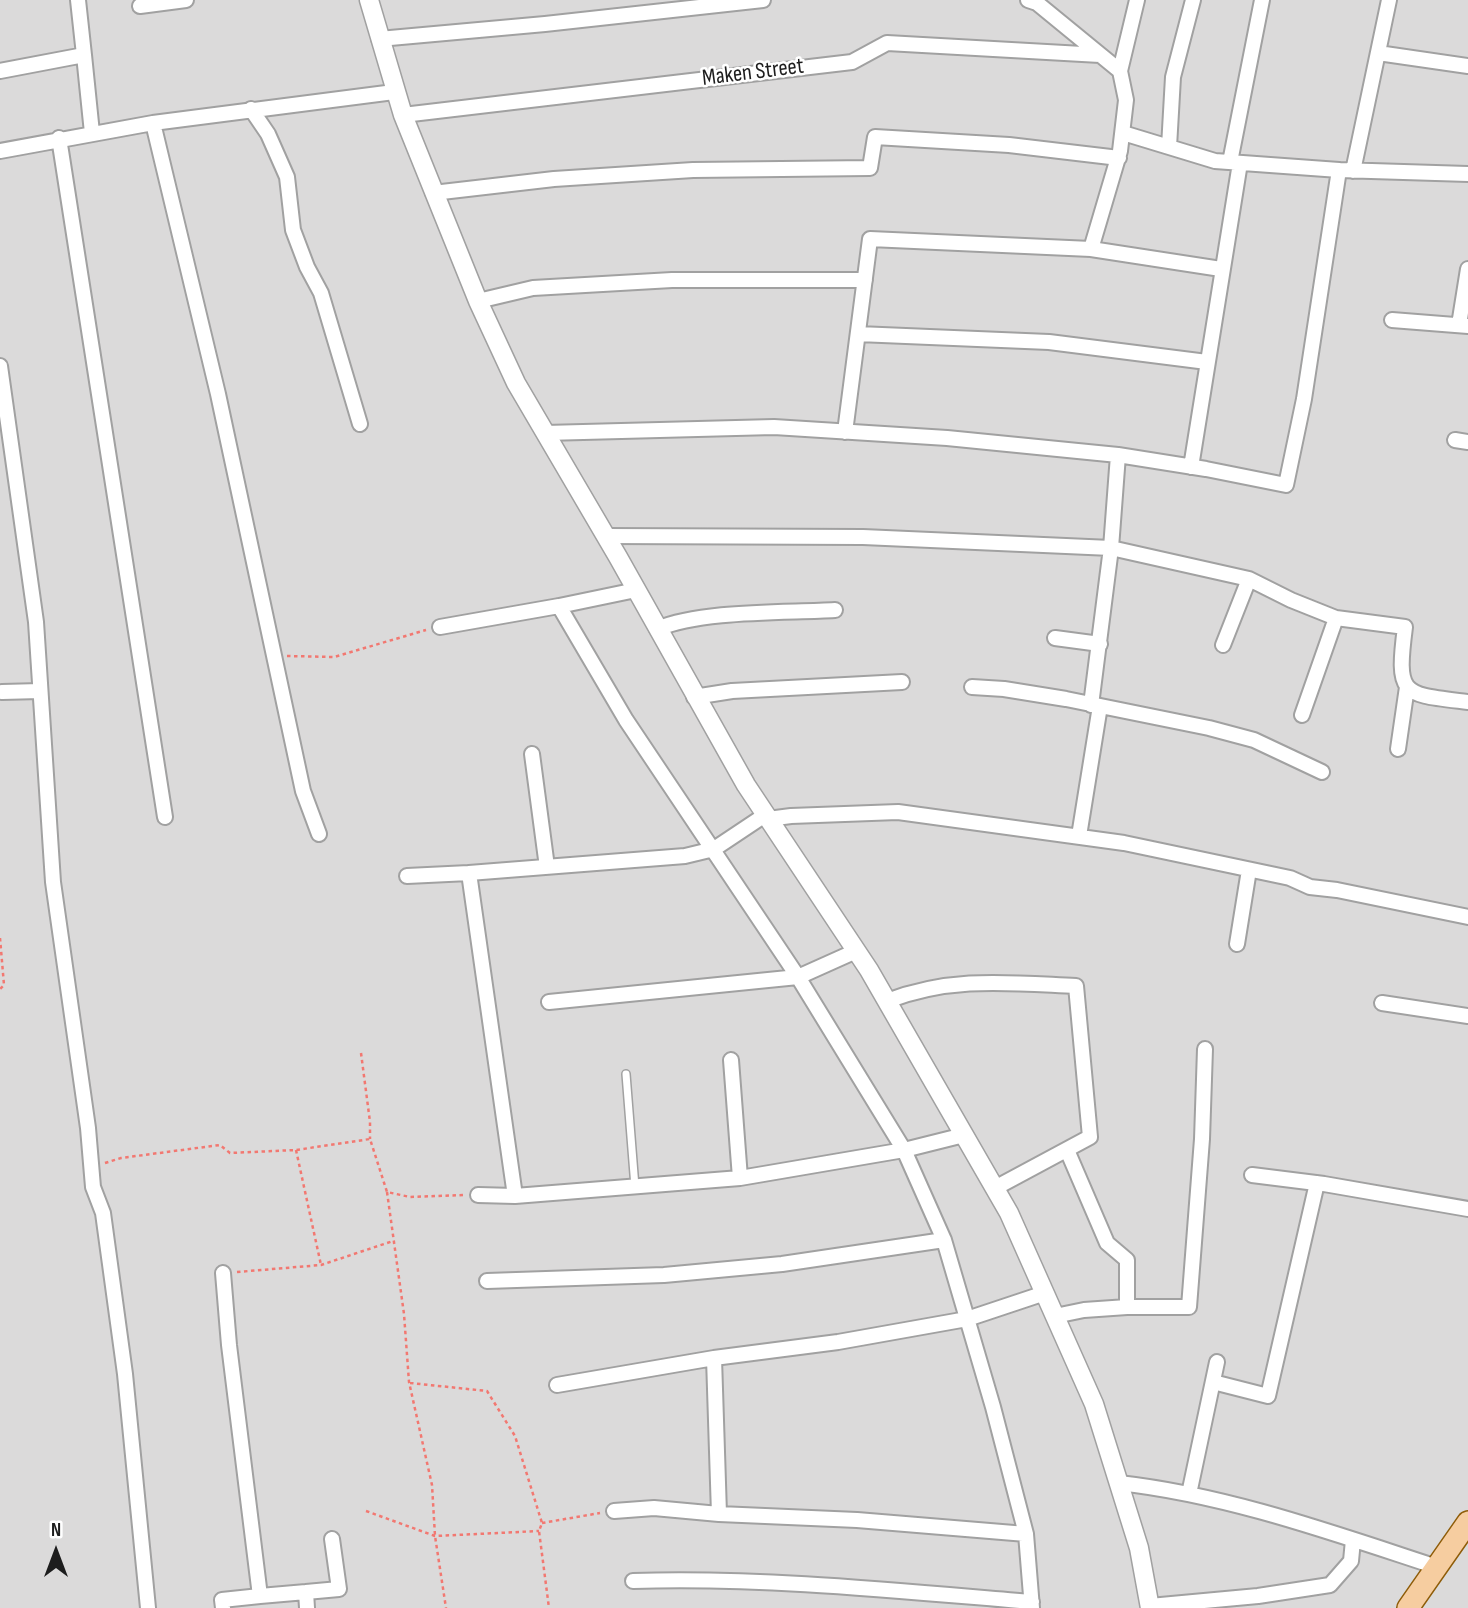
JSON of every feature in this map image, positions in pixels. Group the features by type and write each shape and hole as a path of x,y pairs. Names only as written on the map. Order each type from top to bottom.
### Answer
{"main road":[{"path":"1408,1608 1468,1522"}],"street":[{"path":"78,0 92,133"},
{"path":"140,6 186,0"},
{"path":"369,0 394,92 433,193 516,383 746,785 887,1001 1009,1213 1094,1404 1139,1548 1150,1607 1258,1596 1330,1584 1351,1561 1353,1540"},
{"path":"379,39 763,0"},
{"path":"1091,249 1119,158 1126,100 1120,71 1137,0"},
{"path":"1169,147 1172,77 1193,0"},
{"path":"1191,467 1222,269 1235,163 1262,0"},
{"path":"545,433 774,427 947,438 1118,455 1286,485 1346,170 1390,0"},
{"path":"1034,1 1120,71"},
{"name":"Maken Street","path":"403,115 852,62 887,44 1100,55"},
{"path":"1378,53 1468,66"},
{"path":"0,71 84,55"},
{"path":"0,151 59,138 153,123 394,92"},
{"path":"251,109 268,134 287,177 293,230 307,267 321,293 360,424"},
{"path":"153,123 218,394 303,791 319,834"},
{"path":"1123,133 1215,161 1346,170 1468,174"},
{"path":"433,193 554,179 693,170 870,168 875,136 1009,145 1119,158"},
{"path":"59,138 165,817"},
{"path":"845,432 870,239 1091,249 1222,269"},
{"path":"1392,320 1464,326 1468,269"},
{"path":"478,300 533,288 658,281 865,280"},
{"path":"858,334 1049,342 1207,362"},
{"path":"0,366 36,622 53,882 93,1186 103,1213 125,1374 148,1608"},
{"path":"1079,836 1095,705 1118,455"},
{"path":"605,536 863,537 1111,548 1249,579 1336,618 1405,627 1401,673 1407,687 1398,749"},
{"path":"1223,645 1249,579"},
{"path":"440,627 636,590"},
{"path":"559,606 626,720 798,977 904,1150 944,1240 993,1408 1026,1534 1032,1605 900,1591 706,1580 633,1581"},
{"path":"657,629 675,622 709,617 835,610"},
{"path":"1302,715 1336,618"},
{"path":"1055,638 1100,643"},
{"path":"695,697 732,691 902,682"},
{"path":"972,687 1004,689 1209,728 1254,740 1322,772"},
{"path":"1407,687 1423,696 1468,702"},
{"path":"2,692 40,691"},
{"path":"532,754 547,867"},
{"path":"407,876 685,856 714,849 767,817 898,812 1125,843 1290,878 1310,887 1350,892 1468,917"},
{"path":"1237,944 1249,870"},
{"path":"469,873 515,1196"},
{"path":"549,1002 798,977 856,951"},
{"path":"887,1001 949,984 981,982 1076,986 1090,1137 995,1188"},
{"path":"1382,1003 1468,1016"},
{"path":"1055,1316 1084,1310 1127,1307 1189,1307 1204,1116 1205,1049"},
{"path":"731,1060 740,1178"},
{"path":"478,1195 515,1196 740,1178 904,1150 964,1135"},
{"path":"1067,1150 1107,1242 1127,1260 1127,1307"},
{"path":"1252,1175 1468,1209"},
{"path":"1213,1382 1268,1396 1317,1184"},
{"path":"487,1281 664,1275 782,1264 944,1240"},
{"path":"223,1273 229,1345 260,1596"},
{"path":"557,1384 714,1358 838,1342 967,1319 1045,1293"},
{"path":"714,1358 719,1514"},
{"path":"1188,1494 1217,1362"},
{"path":"1119,1483 1188,1494 1353,1540 1437,1567"},
{"path":"614,1511 654,1508 719,1514 857,1520 1026,1534"},
{"path":"223,1608 222,1600 339,1588 332,1539"},
{"path":"306,1592 307,1608"}],"lane":[{"path":"626,1074 635,1187"}],"path":[{"path":"273,655 334,657 411,633 440,627"},
{"path":"0,938 4,985 0,989"},
{"path":"361,1053 370,1139 387,1192 404,1314 409,1382 432,1485 435,1536 446,1608"},
{"path":"92,1169 121,1157 220,1145 230,1153 296,1150 370,1139"},
{"path":"296,1150 321,1265"},
{"path":"387,1192 410,1197 478,1195"},
{"path":"223,1273 321,1265 393,1241"},
{"path":"409,1382 487,1391 515,1436 542,1523 539,1531 549,1608"},
{"path":"366,1511 435,1536 539,1531"},
{"path":"542,1523 614,1511"}],"shaded area":[{"path":"0,0 1468,0 1468,1608 0,1608"}]}
